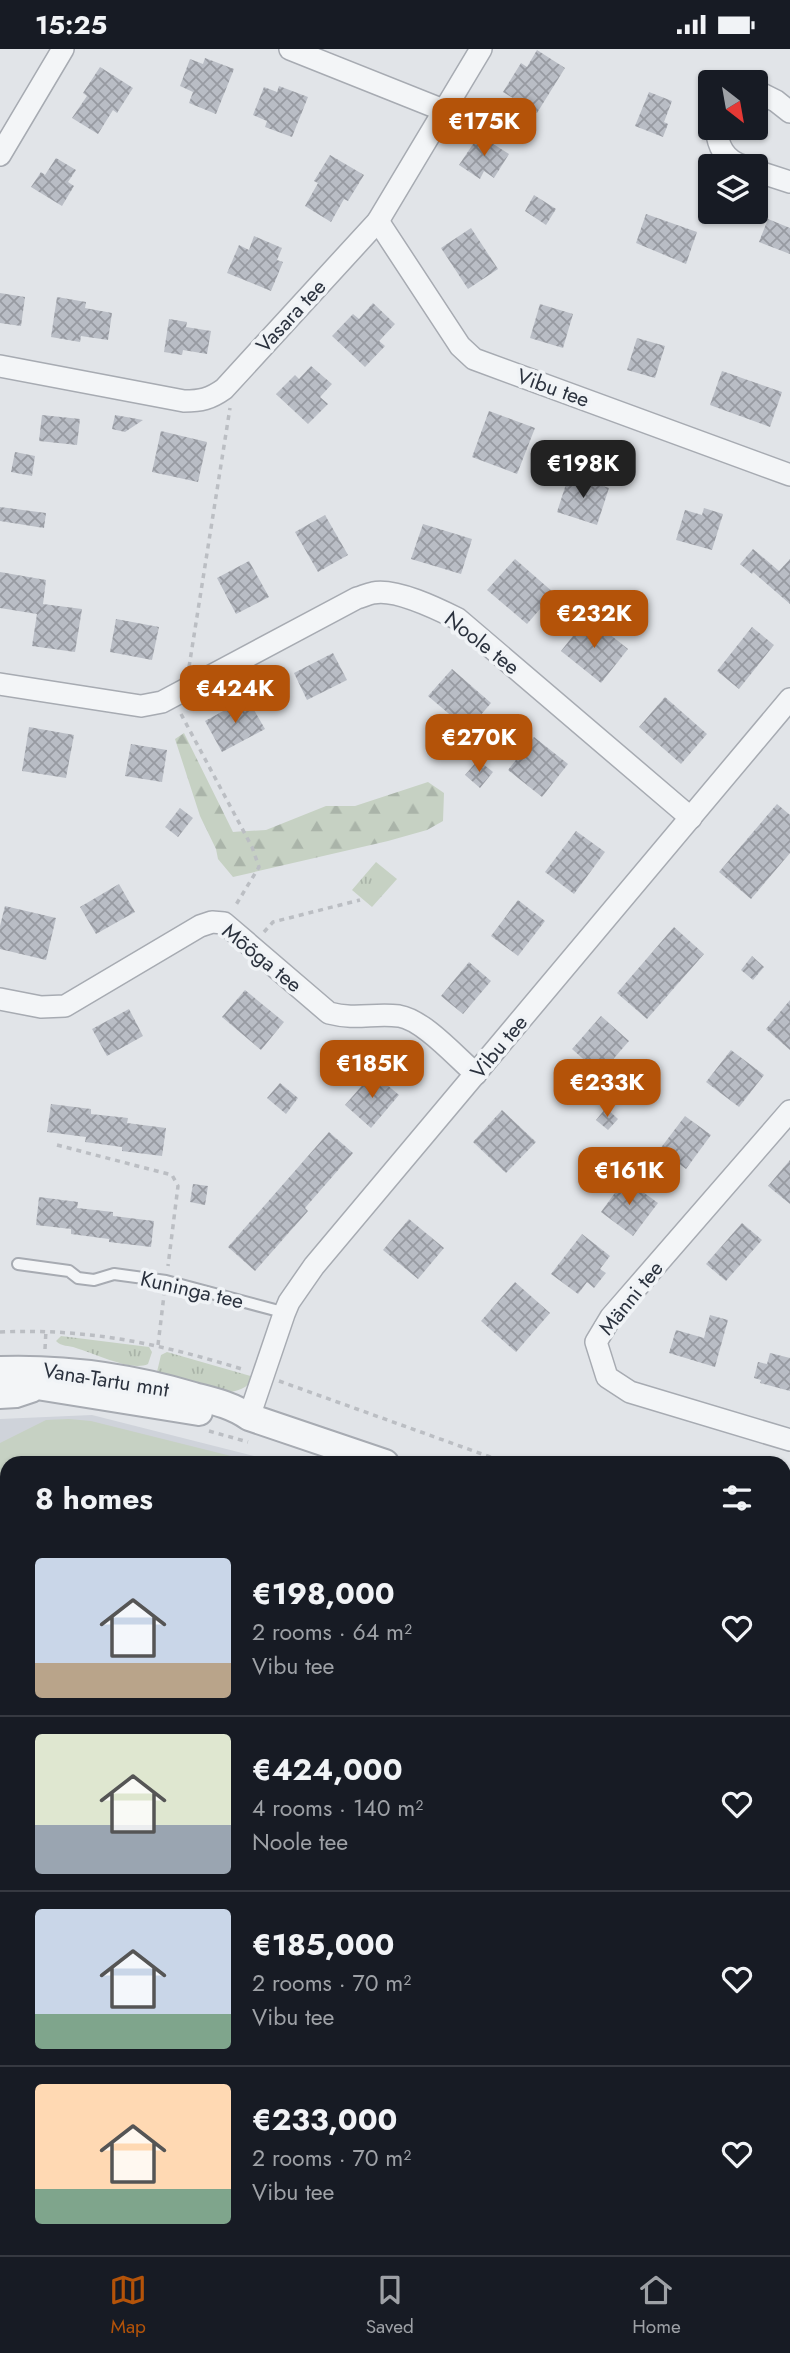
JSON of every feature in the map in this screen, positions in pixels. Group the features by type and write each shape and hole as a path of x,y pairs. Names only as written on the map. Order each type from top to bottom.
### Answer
{"street":[{"path":"0,155 63,49"},
{"path":"290,49 443,110"},
{"name":"Vasara tee","path":"0,366 184,401 212,398 224,389 378,222 481,49"},
{"path":"768,97 790,112"},
{"path":"768,175 790,182"},
{"name":"Vibu tee","path":"378,222 460,346 474,359 790,475"},
{"name":"Noole tee","path":"0,684 141,706 162,702 357,599 373,592 387,592 438,608 458,619 691,818"},
{"name":"Vibu tee","path":"249,1417 289,1302 314,1266 790,699"},
{"name":"Mõõga tee","path":"0,999 41,1006 65,1006 200,926 212,922 224,923 329,1013 347,1018 401,1016 417,1022 476,1075"},
{"name":"Männi tee","path":"790,1111 611,1317 596,1342 607,1377 629,1392 790,1440"},
{"name":"Vana-Tartu mnt","path":"0,1367 108,1376 150,1383 237,1408 249,1417 364,1456"},
{"name":"Vana-Tartu mnt","path":"0,1389 37,1386 233,1419 249,1417"}],"lane":[{"name":"Kuninga tee","path":"18,1264 69,1271 78,1278 94,1280 114,1274 166,1281 284,1314"},
{"path":"0,1367 25,1357"},
{"path":"71,1359 108,1376"},
{"path":"0,1403 17,1402 58,1389"}],"path":[{"path":"224,389 230,408 189,664 181,692 259,867 224,923"},
{"path":"257,939 273,922 360,900"},
{"path":"57,1145 172,1175 178,1186 158,1345"},
{"path":"45,1350 46,1330"},
{"path":"207,1430 258,1445"}],"shaded area":[{"path":"92,1415 254,1456 0,1456 0,1419"}],"green space":[{"path":"184,733 233,832 266,830 326,806 355,806 428,782 444,793 443,821 427,830 388,841 233,877 218,859 200,816 175,739"},
{"path":"376,862 397,879 372,907 352,890"},
{"path":"61,1336 149,1347 152,1352 148,1364 132,1366 61,1344 56,1341"},
{"path":"167,1352 254,1377 246,1386 236,1391 194,1388 156,1376 161,1355"},
{"path":"46,1420 91,1421 231,1456 0,1456 0,1443"}],"building":[{"path":"537,50 565,68 537,113 503,92 521,63 527,67"},
{"path":"205,58 234,69 216,114 189,103 193,92 180,86 190,59 203,64"},
{"path":"100,67 133,88 117,113 113,110 98,134 72,118 87,96 83,93"},
{"path":"279,86 308,97 292,137 265,127 267,121 253,115 264,87 277,92"},
{"path":"649,92 672,101 664,122 668,124 663,137 635,126"},
{"path":"479,135 509,154 494,178 484,171 480,179 459,165"},
{"path":"330,155 364,175 348,201 344,199 331,222 305,206 318,183 314,181"},
{"path":"56,158 76,170 68,182 74,186 62,206 31,187 41,172 45,175"},
{"path":"534,195 556,209 546,225 525,211"},
{"path":"646,214 697,232 686,264 636,243"},
{"path":"768,219 790,228 790,254 759,242"},
{"path":"471,228 498,269 468,289 441,248"},
{"path":"254,236 282,248 277,260 283,262 271,291 227,273 239,245 249,250"},
{"path":"0,293 25,297 21,326 0,323"},
{"path":"57,297 86,302 85,308 112,313 108,340 81,336 80,342 51,337"},
{"path":"373,303 395,324 379,341 385,346 365,367 332,336 353,314 359,319"},
{"path":"540,304 573,314 563,348 530,338"},
{"path":"169,319 187,322 186,327 211,331 207,354 183,350 182,355 164,352"},
{"path":"637,338 665,346 655,378 627,370"},
{"path":"311,366 332,384 320,397 328,404 308,424 276,394 295,375 299,379"},
{"path":"722,371 782,392 770,427 710,405"},
{"path":"489,411 535,428 517,474 472,457"},
{"path":"42,415 80,419 77,445 39,441"},
{"path":"115,415 143,420 125,432 112,429"},
{"path":"161,431 207,442 198,482 152,472"},
{"path":"15,452 35,456 32,476 11,472"},
{"path":"569,475 609,488 597,525 557,512"},
{"path":"0,507 46,513 44,528 0,521"},
{"path":"704,508 723,514 712,550 676,540 685,510 702,515"},
{"path":"325,515 348,555 318,572 295,532"},
{"path":"423,524 472,539 461,574 411,559"},
{"path":"753,549 779,571 790,559 790,604 740,564"},
{"path":"515,559 554,593 527,624 487,590"},
{"path":"249,561 269,597 236,614 217,578"},
{"path":"0,572 46,580 43,604 82,609 75,652 32,646 37,614 0,608"},
{"path":"588,617 628,649 601,683 561,651"},
{"path":"116,619 159,627 152,660 110,652"},
{"path":"752,627 774,645 739,689 717,671"},
{"path":"333,653 347,680 307,700 294,673"},
{"path":"452,669 491,703 468,730 428,696"},
{"path":"665,697 707,734 681,764 639,727"},
{"path":"247,698 265,729 222,752 205,721"},
{"path":"29,727 74,735 66,778 22,771"},
{"path":"534,737 568,764 542,797 508,770"},
{"path":"131,744 167,750 162,782 125,776"},
{"path":"478,760 493,772 480,788 465,775"},
{"path":"777,804 790,815 790,853 751,899 719,872"},
{"path":"180,808 193,818 178,837 165,827"},
{"path":"576,831 605,852 574,894 545,872"},
{"path":"119,884 135,912 96,934 80,907"},
{"path":"518,900 545,921 518,956 491,936"},
{"path":"5,906 56,918 46,960 0,949 0,926"},
{"path":"674,927 704,954 647,1019 617,993"},
{"path":"752,956 764,967 753,980 741,970"},
{"path":"469,962 491,981 463,1014 441,996"},
{"path":"245,990 284,1022 261,1050 222,1017"},
{"path":"790,1000 790,1050 766,1029"},
{"path":"129,1009 143,1036 107,1056 92,1029"},
{"path":"601,1016 629,1041 600,1074 572,1049"},
{"path":"731,1050 764,1075 739,1107 706,1082"},
{"path":"373,1073 399,1095 371,1128 345,1105"},
{"path":"280,1083 298,1098 286,1114 267,1098"},
{"path":"51,1104 91,1109 91,1114 128,1118 127,1123 166,1128 162,1156 122,1151 122,1147 85,1142 86,1137 47,1132"},
{"path":"606,1108 618,1119 608,1130 596,1120"},
{"path":"502,1110 536,1142 506,1173 473,1142"},
{"path":"685,1116 711,1135 686,1169 660,1149"},
{"path":"329,1132 353,1153 305,1208 308,1211 255,1271 228,1247"},
{"path":"790,1160 790,1204 768,1186"},
{"path":"625,1179 658,1203 633,1236 601,1212"},
{"path":"193,1184 208,1186 205,1205 190,1202"},
{"path":"39,1197 78,1202 77,1208 113,1212 113,1216 154,1221 151,1247 109,1242 109,1239 71,1234 71,1229 36,1225"},
{"path":"409,1219 444,1248 418,1279 383,1250"},
{"path":"742,1223 762,1240 726,1281 706,1264"},
{"path":"582,1234 610,1256 600,1269 606,1273 594,1288 587,1282 578,1294 551,1274"},
{"path":"515,1282 550,1313 516,1352 481,1321"},
{"path":"710,1315 728,1320 715,1367 669,1353 676,1330 704,1338"},
{"path":"770,1353 790,1358 790,1391 760,1383 761,1380 754,1378 758,1362 767,1364"}]}
